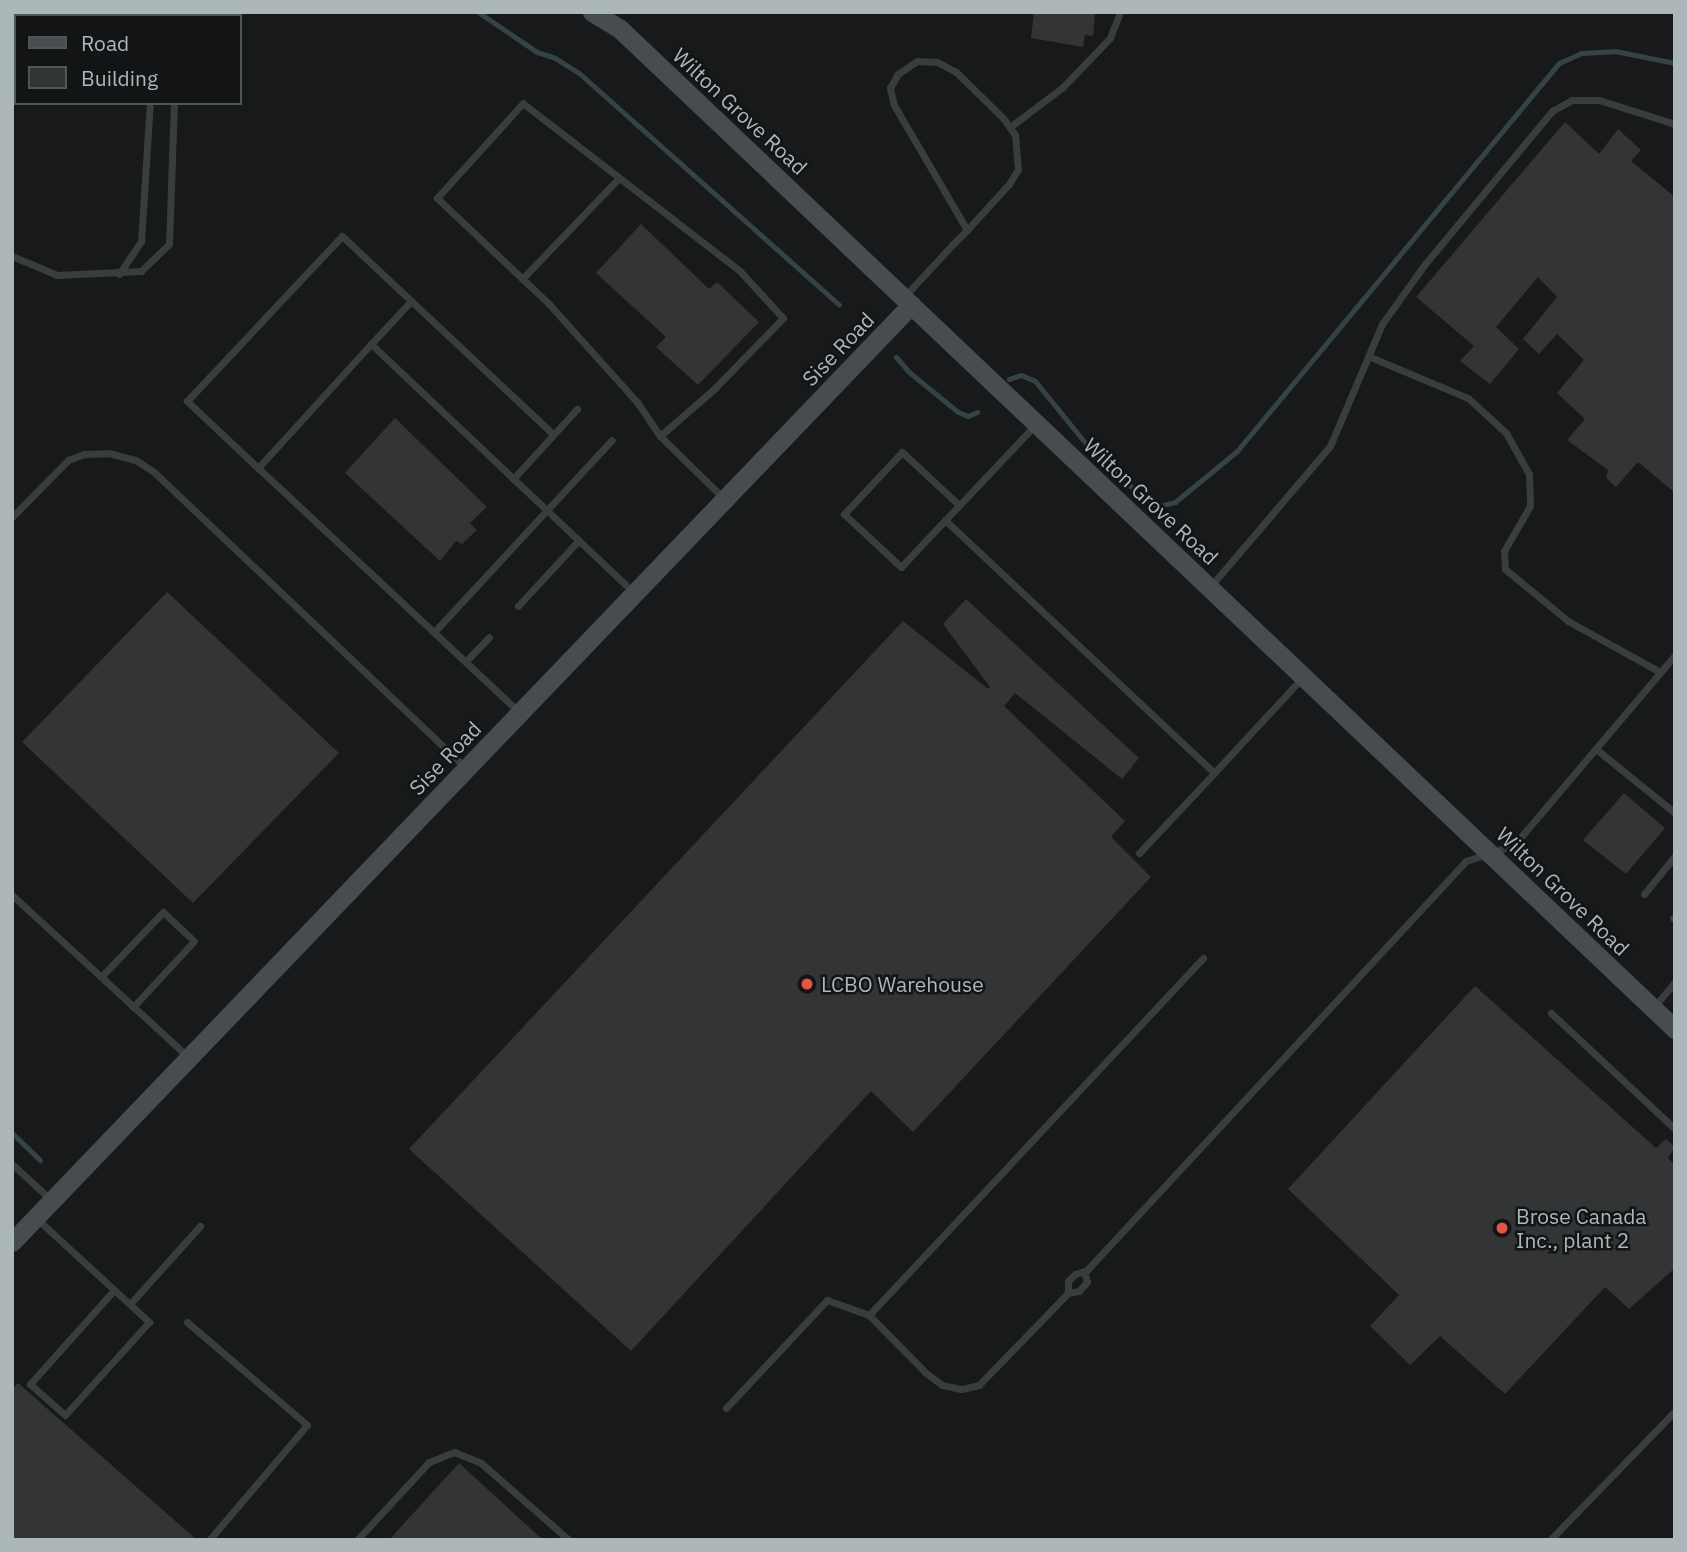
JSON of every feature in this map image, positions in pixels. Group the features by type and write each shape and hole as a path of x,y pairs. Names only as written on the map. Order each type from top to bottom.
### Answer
{"main road":[{"name":"Wilton Grove Road","path":"592,12 620,29 1675,1029"},
{"name":"Sise Road","path":"12,1242 725,500 907,302"}],"lane":[{"path":"109,12 127,14"},
{"path":"1010,127 1063,87 1110,38 1120,12"},
{"path":"907,302 1009,184 1018,169 1015,135 1010,127 956,72 937,62 917,61 898,74 890,88 894,105 967,230"},
{"path":"1209,588 1330,446 1382,324 1425,264 1552,111 1572,100 1599,100 1675,124"},
{"path":"660,436 714,389 783,318 740,271 523,103 437,198 522,279 636,402 660,436 725,500"},
{"path":"120,274 141,241 150,105"},
{"path":"12,256 57,275 141,271 169,244 174,105"},
{"path":"522,279 618,178"},
{"path":"520,713 187,401 342,236 553,434"},
{"path":"258,468 411,301"},
{"path":"371,344 634,594"},
{"path":"1368,356 1468,398 1506,433 1529,474 1530,506 1504,551 1505,569 1568,621 1660,672"},
{"path":"513,479 578,409"},
{"path":"959,505 902,452 844,514 901,567 1036,424"},
{"path":"435,631 612,440"},
{"path":"12,517 68,460 84,454 109,453 135,460 154,472 467,768"},
{"path":"945,520 1214,773"},
{"path":"517,606 579,541"},
{"path":"466,661 489,637"},
{"path":"1068,1293 1068,1281 1075,1273 1084,1272 1466,862 1514,845 1675,655"},
{"path":"1139,853 1303,677"},
{"path":"1596,748 1675,813"},
{"path":"1644,894 1675,856"},
{"path":"12,895 189,1058"},
{"path":"101,977 163,912 194,941 133,1006"},
{"path":"869,1315 1203,958"},
{"path":"1653,1009 1675,982"},
{"path":"1551,1013 1675,1129"},
{"path":"12,1164 52,1200"},
{"path":"35,1218 130,1304 149,1322 65,1415 30,1384 114,1290"},
{"path":"130,1304 200,1226"},
{"path":"726,1408 827,1300 869,1315 925,1372 942,1385 961,1389 979,1385 1068,1293 1079,1291 1087,1282 1084,1272"},
{"path":"187,1322 307,1425 209,1540"},
{"path":"1550,1540 1675,1410"},
{"path":"357,1540 429,1462 454,1452 481,1463 569,1540"}],"building":[{"path":"1034,12 1095,12 1093,36 1085,35 1083,47 1031,38"},
{"path":"1565,122 1599,154 1618,129 1641,150 1631,161 1675,197 1675,493 1638,462 1616,487 1606,478 1608,470 1567,440 1585,419 1557,393 1584,360 1557,334 1539,354 1523,339 1557,297 1538,277 1496,327 1519,349 1490,384 1460,361 1474,346 1416,297"},
{"path":"641,224 709,289 717,282 759,322 698,385 656,347 666,337 596,273"},
{"path":"395,418 487,507 470,523 477,530 462,544 456,541 440,561 345,473"},
{"path":"167,592 339,753 193,903 22,742"},
{"name":"LCBO Warehouse","path":"966,599 1139,758 1122,779 1015,693 1004,706 1125,821 1111,837 1151,877 913,1132 871,1091 631,1351 409,1149 903,621 988,689 990,687 943,624"},
{"path":"1624,793 1665,828 1626,874 1583,840"},
{"name":"Brose Canada Inc., plant 2","path":"1475,986 1656,1148 1666,1139 1675,1147 1668,1158 1675,1165 1675,1268 1629,1309 1605,1287 1505,1394 1440,1336 1410,1365 1370,1326 1399,1295 1288,1189"},
{"path":"18,1383 197,1540 12,1540 12,1389"},
{"path":"459,1463 543,1540 389,1540"}],"waterway":[{"path":"478,12 537,52 555,58 579,73 839,305"},
{"path":"1009,379 1021,375 1035,381 1096,456 1149,502 1160,506 1175,502 1237,451 1559,63 1581,53 1615,51 1675,63"},
{"path":"896,357 909,372 958,412 968,416 977,412"},
{"path":"12,1133 40,1160"}],"place":[{"name":"LCBO Warehouse","path":"807,984"},
{"name":"Brose Canada Inc., plant 2","path":"1502,1228"}]}
